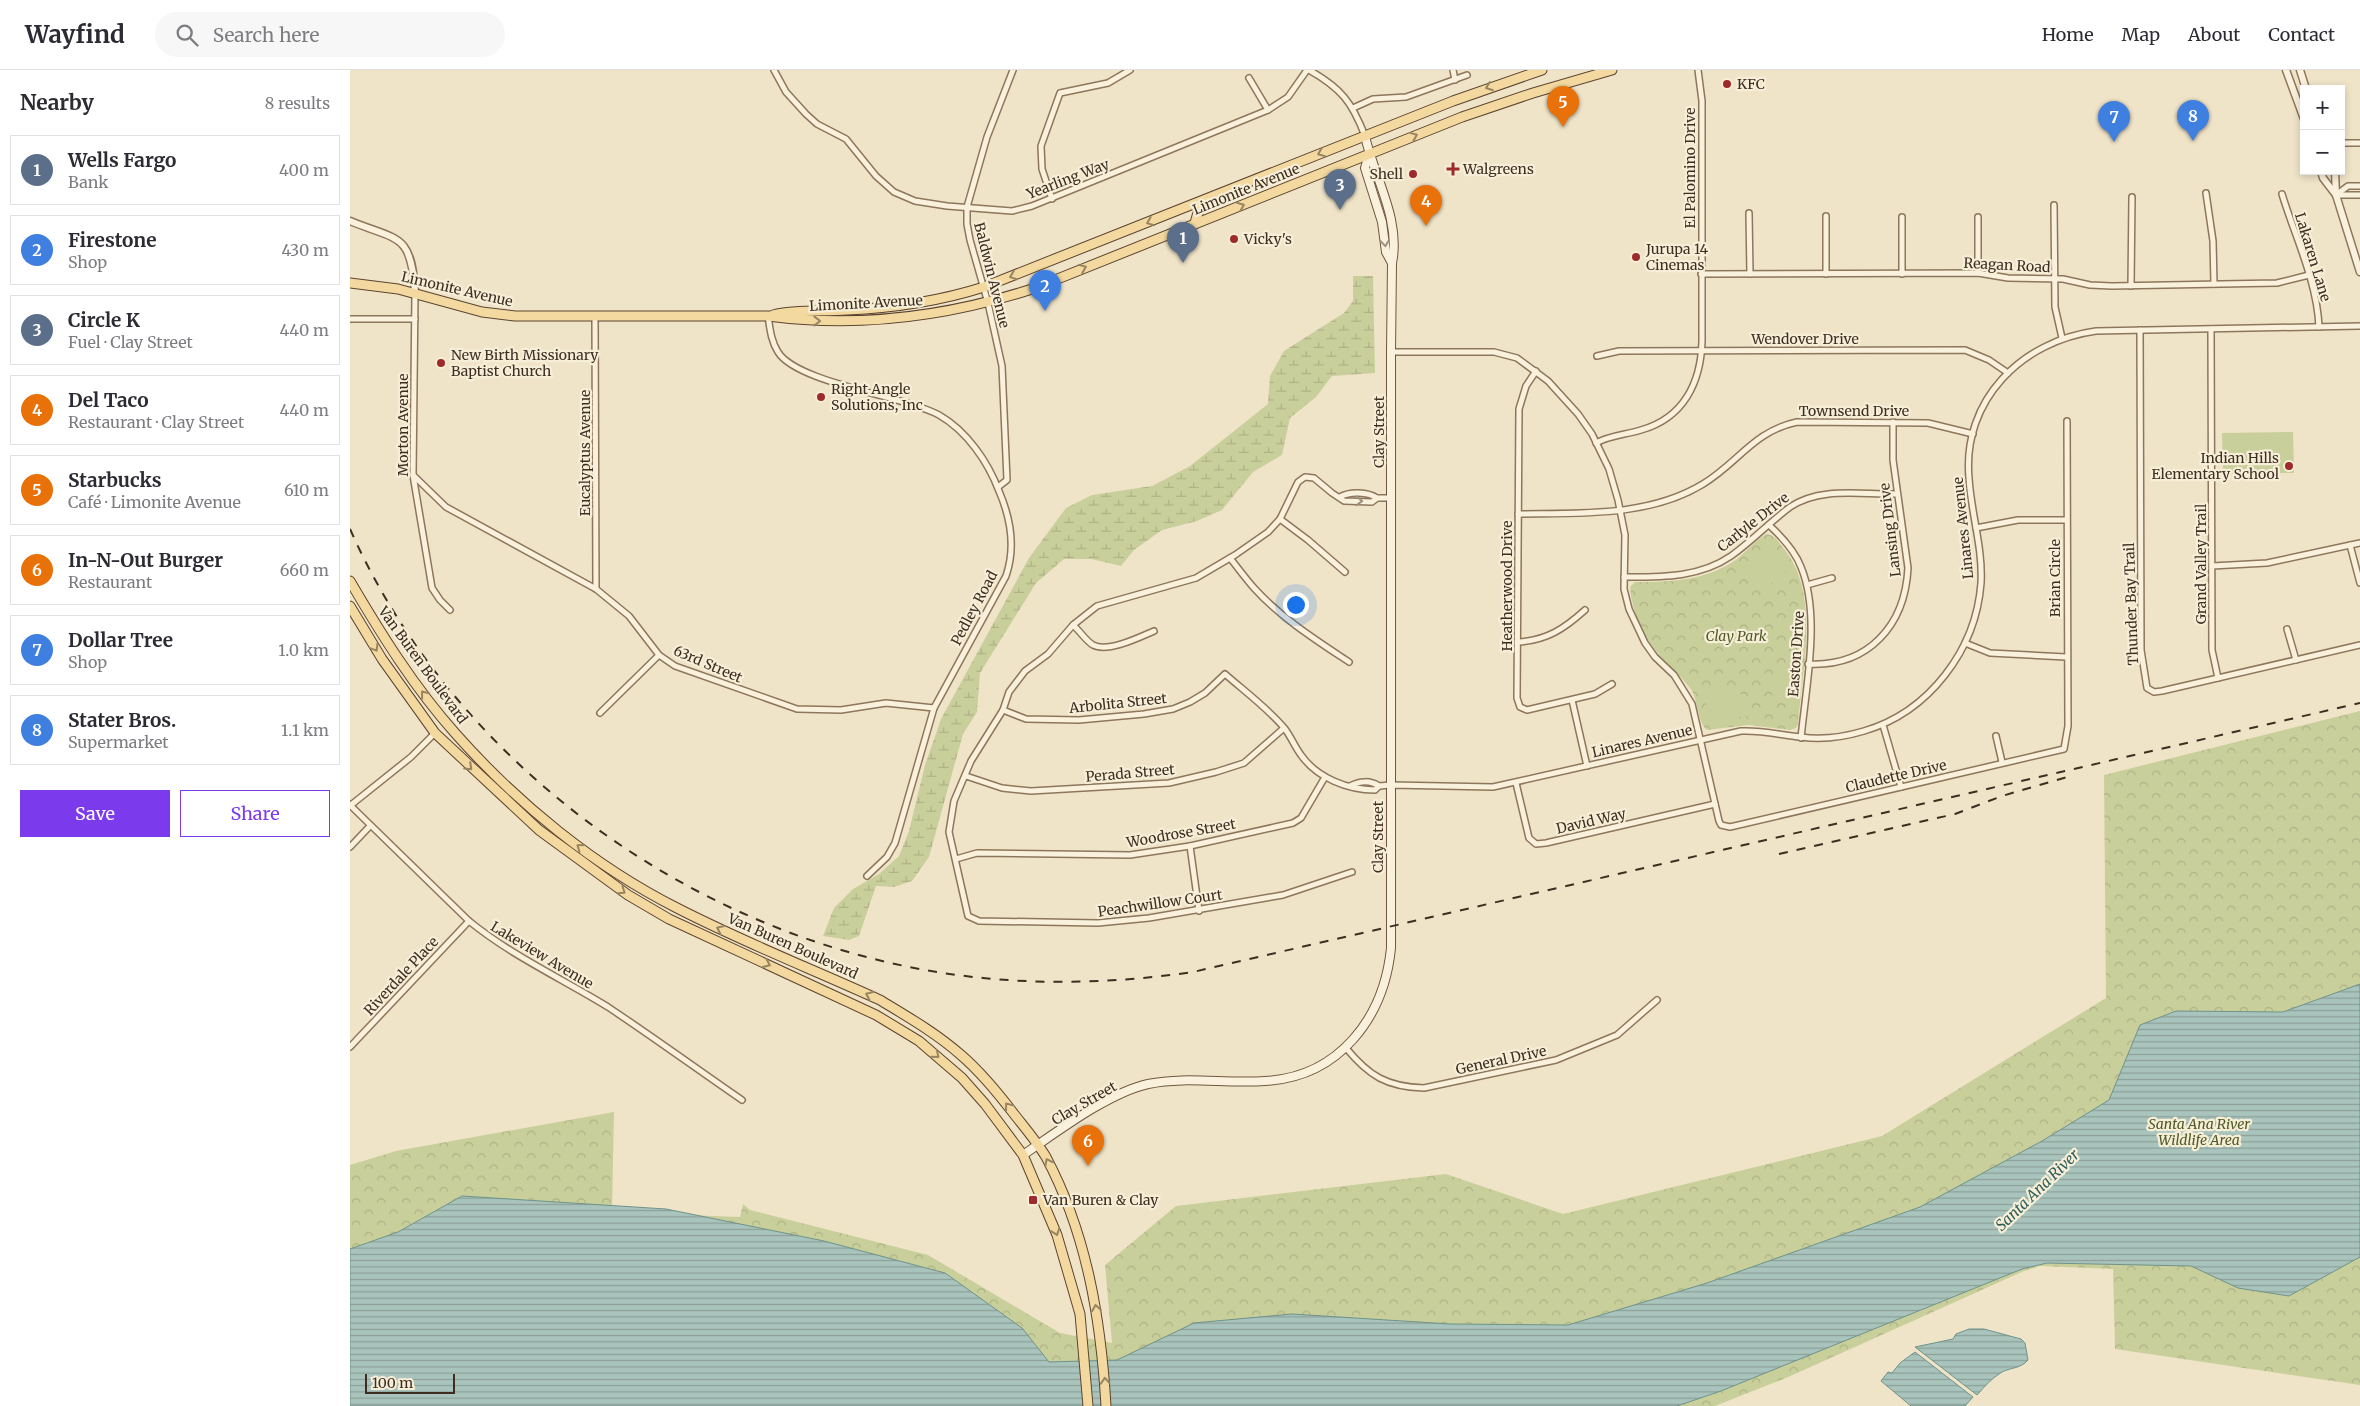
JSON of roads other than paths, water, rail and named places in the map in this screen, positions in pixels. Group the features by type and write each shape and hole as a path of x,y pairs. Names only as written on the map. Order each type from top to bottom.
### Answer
{"main road":[{"name":"Limonite Avenue","path":"768,316 793,310 844,310 890,307 984,287 1491,86 1542,70"},
{"name":"Limonite Avenue","path":"350,283 414,292 455,305 498,315 528,317 768,316 802,321 893,318 988,303 1035,288 1480,110 1612,70"},
{"name":"Clay Street","path":"1023,1155 1109,1100 1140,1086 1170,1081 1271,1081 1305,1071 1346,1048 1362,1030 1371,1016 1384,984 1390,963 1391,352 1392,263 1394,252 1390,215 1369,154 1365,136"},
{"path":"1195,224 1197,213 1201,207 1269,180 1276,171"},
{"name":"Van Buren Boulevard","path":"350,581 394,653 454,732 496,776 564,834 635,885 676,908 880,1000 924,1026 961,1055 991,1084 1038,1145 1061,1190 1078,1236 1094,1299 1103,1356 1106,1406"},
{"name":"Van Buren Boulevard","path":"350,606 382,659 435,733 539,830 628,895 669,919 876,1014 919,1041 962,1078 985,1104 1023,1155 1040,1191 1070,1273 1080,1314 1088,1406"},
{"path":"435,733 454,732"}],"street":[{"name":"Yearling Way","path":"774,70 786,92 806,114 817,124 846,139 876,176 894,192 915,201 1012,211 1052,199 1268,110 1288,98 1308,70"},
{"name":"Baldwin Avenue","path":"998,487 1007,480 1002,375 988,303 970,240 967,224 967,207 987,137 1013,70"},
{"path":"1052,199 1042,168 1041,146 1060,93 1108,83 1130,70"},
{"name":"Clay Street","path":"1308,70 1342,92 1353,108 1365,136"},
{"path":"1453,70 1454,80"},
{"name":"El Palomino Drive","path":"1596,443 1613,435 1654,426 1673,414 1688,397 1695,384 1702,360 1702,101 1698,70"},
{"path":"2286,70 2300,108"},
{"path":"2300,70 2305,85"},
{"path":"1353,108 1374,99 1406,98 1467,75"},
{"path":"1249,78 1268,110"},
{"path":"2346,143 2360,143"},
{"path":"2322,175 2336,195"},
{"path":"2334,175 2336,195 2360,272"},
{"path":"2336,195 2348,186 2360,186"},
{"path":"2206,193 2213,241 2214,284"},
{"name":"Lakaren Lane","path":"2282,194 2317,301 2319,327"},
{"path":"2336,195 2360,195"},
{"path":"2131,286 2132,197"},
{"path":"2054,205 2056,316 2062,338"},
{"path":"1750,213 1750,274"},
{"path":"1826,216 1826,274"},
{"path":"1902,217 1902,274"},
{"path":"1978,217 1978,273"},
{"path":"350,221 381,231 399,241 410,258 413,268 414,292"},
{"name":"Reagan Road","path":"1701,274 1978,273 2008,278 2054,279 2096,286 2278,283 2309,274"},
{"name":"Morton Avenue","path":"414,292 413,475 432,588 450,610"},
{"name":"Pedley Road","path":"768,316 771,338 779,354 789,363 814,375 938,414 961,432 987,466 998,487 1010,521 1012,560 1006,576 934,708 895,843 887,857 867,876"},
{"name":"Eucalyptus Avenue","path":"595,317 596,589"},
{"path":"350,319 415,319"},
{"name":"Linares Avenue","path":"1225,674 1284,728 1301,756 1313,769 1325,777 1356,790 1375,790 1379,786 1391,785 1480,788 1516,782 1701,739 1754,731 1802,738 1843,736 1883,724 1913,706 1936,686 1965,644 1976,614 1981,582 1976,528 1968,477 1969,455 1973,434 1987,400 2008,373 2027,356 2062,338 2096,331 2360,326"},
{"name":"Grand Valley Trail","path":"2211,329 2212,650 2218,678"},
{"name":"Thunder Bay Trail","path":"2140,330 2141,650 2146,688 2154,692 2162,691 2360,645"},
{"name":"Wendover Drive","path":"1597,356 1619,351 1965,350 1989,360 2008,373"},
{"path":"1391,352 1494,352 1517,358 1536,371 1578,414 1596,443 1612,478 1625,535 1624,589 1629,609 1640,635 1655,657 1674,675 1689,696 1701,739 1715,804"},
{"name":"Heatherwood Drive","path":"1536,371 1526,386 1519,409 1519,642 1517,698 1520,707 1527,710 1595,694 1612,684"},
{"name":"Brian Circle","path":"2067,421 2067,736"},
{"name":"Townsend Drive","path":"1518,514 1585,514 1663,502 1693,490 1721,472 1753,442 1783,425 1797,422 1928,423 1973,434"},
{"name":"Lansing Drive","path":"1808,664 1831,663 1855,656 1878,642 1898,614 1907,584 1908,568 1893,460 1893,422"},
{"name":"63rd Street","path":"413,475 446,507 596,589 629,616 659,655 674,666 797,708 841,710 886,703 934,708"},
{"path":"956,859 949,832 954,801 966,776 970,761 1003,710 1009,692 1025,671 1048,654 1073,625 1097,606 1196,578 1230,558 1268,532 1280,519 1298,482 1305,477 1314,478 1344,501 1372,502 1377,498 1392,498"},
{"name":"Carlyle Drive","path":"1624,577 1661,577 1694,573 1731,556 1800,500 1814,496 1897,494"},
{"path":"1280,519 1345,572"},
{"path":"1976,528 2018,520 2066,520"},
{"name":"Easton Drive","path":"1769,524 1792,550 1801,566 1807,585 1812,615 1802,738"},
{"path":"2212,566 2267,564 2360,543"},
{"path":"2350,545 2360,583"},
{"path":"1230,558 1255,589 1275,608 1349,662"},
{"path":"1807,585 1832,578"},
{"path":"1519,642 1542,639 1559,632 1585,610"},
{"path":"1073,625 1092,645 1102,647 1127,642 1154,631"},
{"path":"2287,629 2296,660"},
{"path":"1965,644 1990,653 2066,657"},
{"path":"600,713 659,655"},
{"name":"Arbolita Street","path":"1003,710 1026,719 1079,720 1144,714 1173,709 1190,702 1205,693 1225,674"},
{"path":"1572,700 1587,766"},
{"path":"1883,724 1901,787"},
{"name":"Perada Street","path":"966,776 1002,788 1031,791 1169,783 1216,772 1244,762 1284,728"},
{"path":"350,805 411,757 435,733"},
{"path":"1996,736 2002,762"},
{"name":"Claudette Drive","path":"1715,804 1721,826 1730,827 2064,749 2067,736"},
{"name":"Woodrose Street","path":"956,859 977,853 1130,855 1190,846 1292,823 1301,818 1325,777"},
{"name":"David Way","path":"1516,782 1529,838 1536,844 1715,804"},
{"name":"Lakeview Avenue","path":"350,805 469,921 489,937 524,960 607,1007 742,1100"},
{"path":"350,847 370,826"},
{"path":"1190,846 1199,911"},
{"name":"Peachwillow Court","path":"956,859 968,916 979,921 1098,923 1199,911 1283,895 1352,872"},
{"name":"Riverdale Place","path":"350,1047 469,921"},
{"name":"General Drive","path":"1346,1048 1366,1071 1377,1078 1409,1088 1424,1088 1556,1060 1617,1035 1657,1000"}],"water":[{"name":"Santa Ana River","path":"2360,984 2360,1257 2289,1296 2238,1288 2191,1266 2047,1263 2022,1269 1721,1391 1677,1406 350,1406 350,1249 398,1232 462,1196 666,1209 824,1241 945,1273 1022,1328 1049,1362 1117,1360 1194,1323 1292,1314 1450,1324 1568,1325 1707,1283 1920,1207 2042,1141 2109,1100 2140,1025 2176,1011 2283,1012"},
{"path":"1969,1329 1984,1329 2021,1339 2025,1343 2028,1360 2016,1368 1998,1374 1977,1395 1915,1347 1953,1339 1956,1334"},
{"path":"1915,1352 1973,1397 1965,1406 1911,1406 1881,1381 1888,1372 1892,1373 1900,1363"}],"railway":[{"path":"350,529 398,618 457,699 528,772 607,836 694,889 787,931 884,961 983,978 1062,982 1115,980 1193,972 2360,703"},
{"path":"1779,854 1955,814 2002,796 2067,777"}],"place":[{"name":"KFC","path":"1727,84"},
{"name":"Starbucks","path":"1563,127"},
{"name":"Stater Bros.","path":"2193,141"},
{"name":"Dollar Tree","path":"2114,142"},
{"name":"Walgreens","path":"1453,169"},
{"name":"Shell","path":"1413,174"},
{"name":"Circle K","path":"1340,210"},
{"name":"Del Taco","path":"1426,226"},
{"name":"Vicky's","path":"1234,239"},
{"name":"Jurupa 14 Cinemas","path":"1636,257"},
{"name":"Wells Fargo","path":"1183,263"},
{"name":"Firestone","path":"1045,311"},
{"name":"New Birth Missionary Baptist Church","path":"441,363"},
{"name":"Right Angle Solutions, Inc","path":"821,397"},
{"name":"Indian Hills Elementary School","path":"2289,466"},
{"name":"In-N-Out Burger","path":"1088,1166"},
{"name":"Van Buren & Clay","path":"1033,1200"}],"park label":[{"name":"Clay Park","path":"1736,636"},
{"name":"Santa Ana River Wildlife Area","path":"2199,1132"}]}
